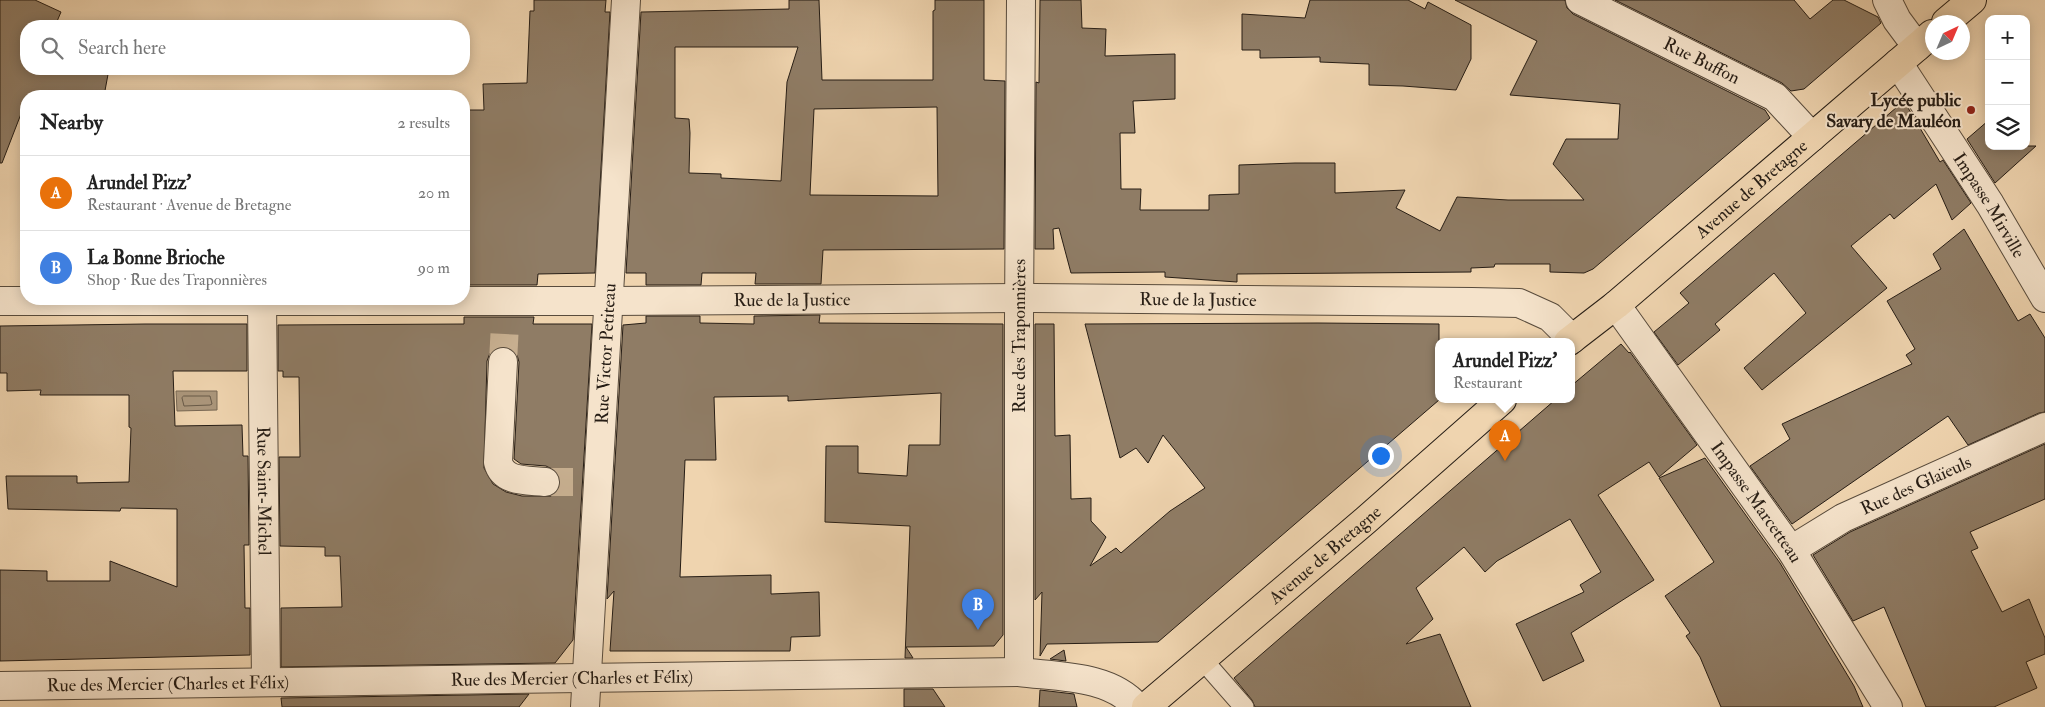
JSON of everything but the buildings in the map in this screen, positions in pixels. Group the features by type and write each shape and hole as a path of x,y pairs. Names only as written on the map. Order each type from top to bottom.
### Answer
{"main road":[{"path":"1954,15 1972,0"},
{"name":"Avenue de Bretagne","path":"1574,338 1616,305 1916,48"},
{"name":"Avenue de Bretagne","path":"1146,707 1366,520 1499,403"}],"street":[{"name":"Rue Victor Petiteau","path":"585,707 589,482 610,301 626,0"},
{"name":"Rue des Traponnières","path":"1019,672 1021,0"},
{"name":"Rue Buffon","path":"1580,0 1775,97 1812,137"},
{"name":"Impasse Mirville","path":"1887,0 1897,20 1916,48 1990,204 2045,298"},
{"name":"Rue de la Justice","path":"350,305 505,312 610,301 1020,298 1519,303 1550,317 1568,338"},
{"name":"Rue de la Justice","path":"0,301 20,301"},
{"name":"Rue Saint-Michel","path":"262,305 266,681"},
{"name":"Impasse Marcetteau","path":"1616,305 1791,550 1888,707"},
{"path":"503,362 499,469 505,475 512,478 545,482"},
{"name":"Rue des Glaïeuls","path":"1791,550 1843,518 2045,427"},
{"name":"Rue des Mercier (Charles et Félix)","path":"0,686 1019,672 1080,679 1112,688 1137,707"}],"lane":[{"path":"1202,659 1244,707"}],"water":[{"path":"176,391 217,391 217,410 177,411"}],"tunnel":[{"path":"503,362 505,324"},
{"path":"545,482 579,482"}],"place":[{"name":"Lycée public Savary de Mauléon","path":"1971,110"},
{"name":"Arundel Pizz'","path":"1505,461"},
{"name":"La Bonne Brioche","path":"978,630"}]}
